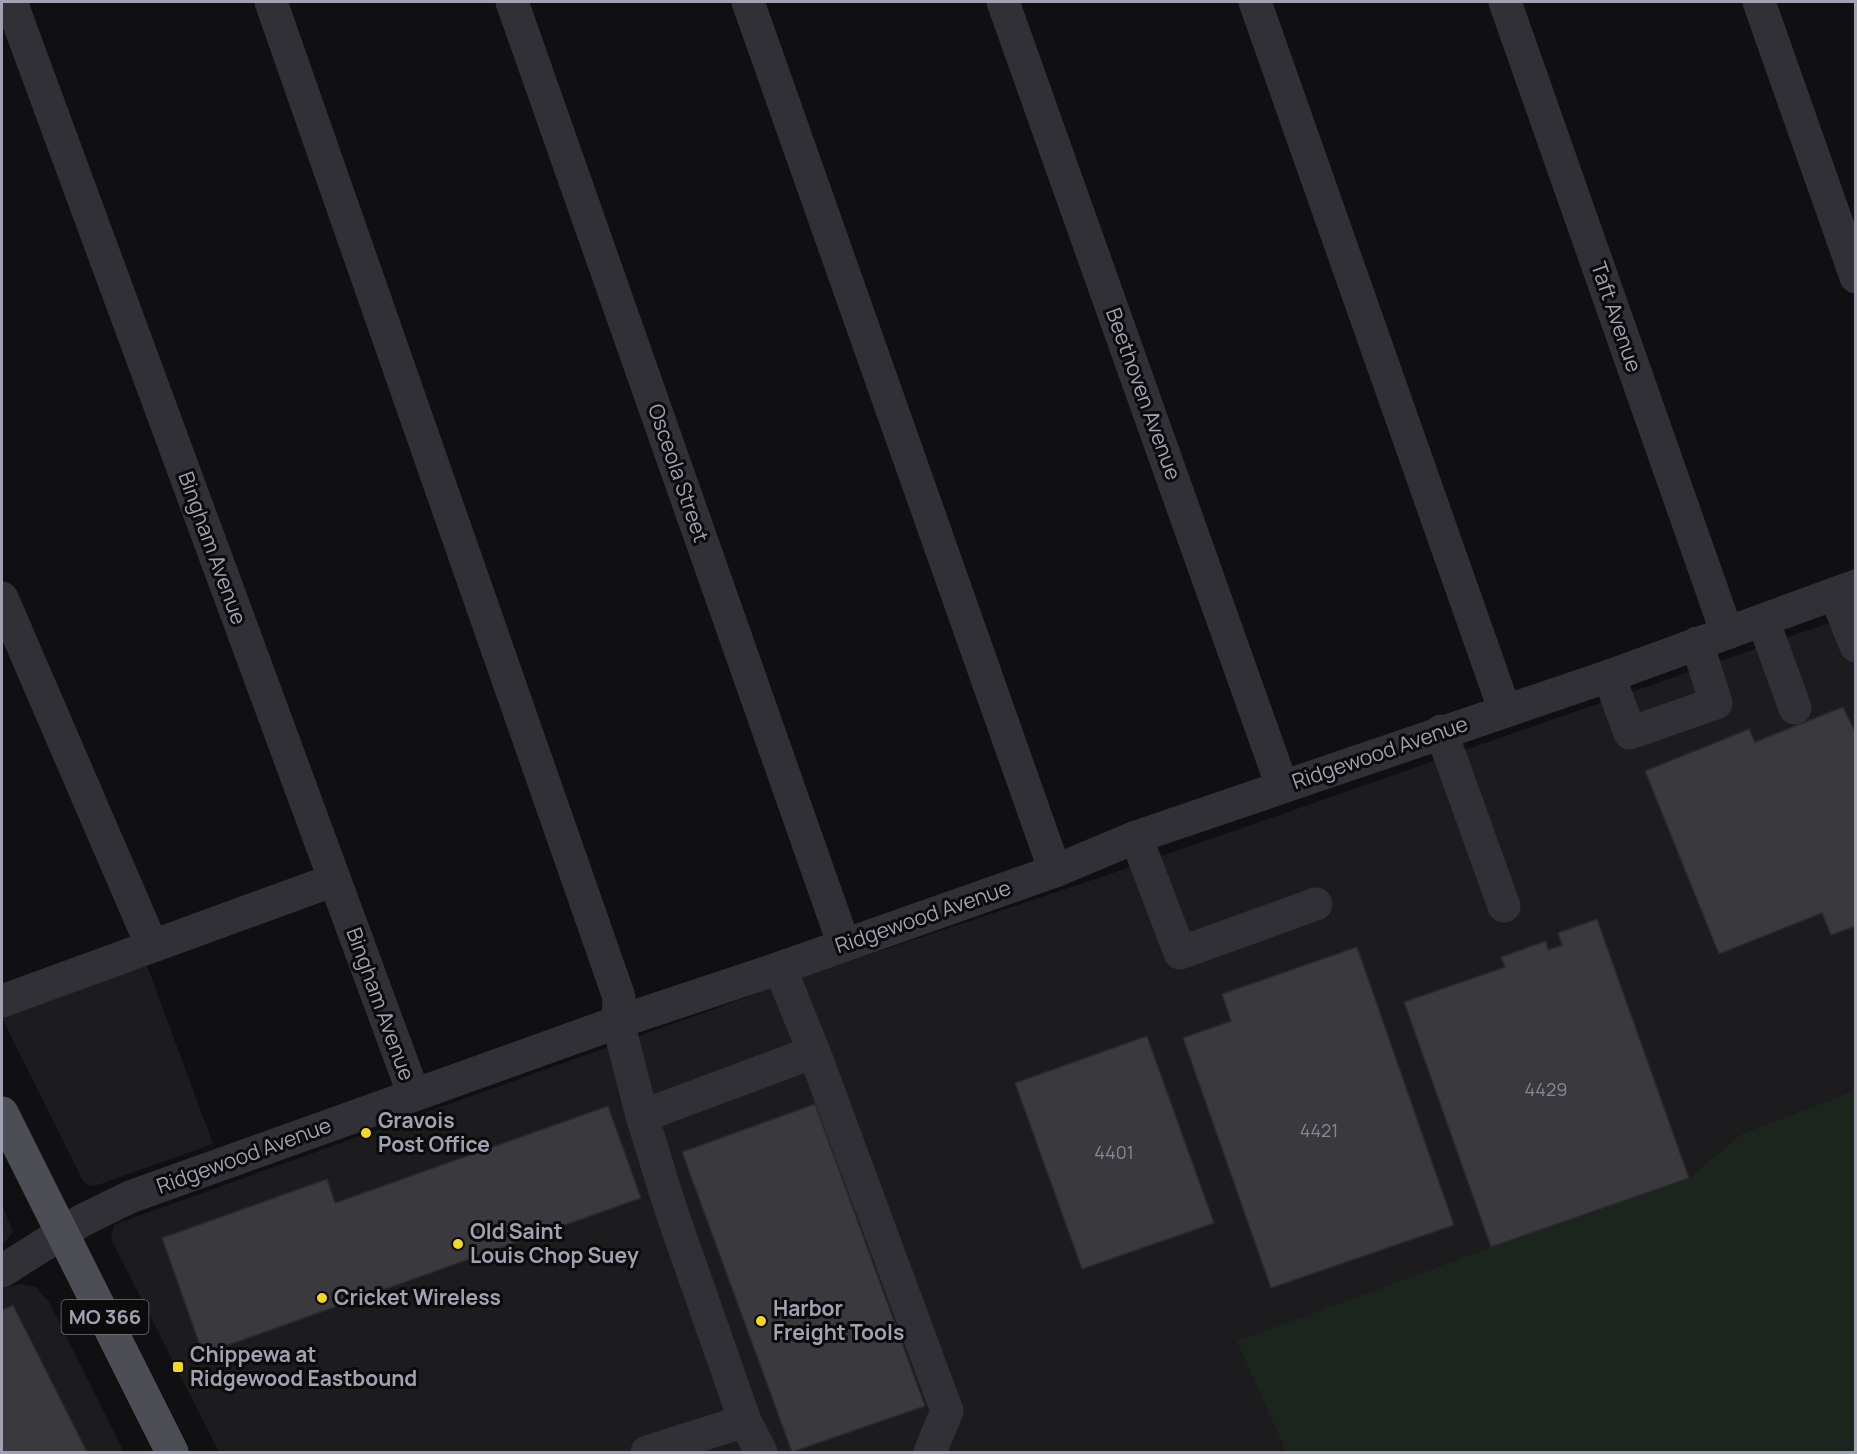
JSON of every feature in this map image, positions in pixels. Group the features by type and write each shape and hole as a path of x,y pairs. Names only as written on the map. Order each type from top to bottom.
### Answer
{"main road":[{"name":"MO 366","path":"2,1113 172,1452"}],"street":[{"name":"Bingham Avenue","path":"11,2 414,1095"},
{"path":"271,2 619,998 618,1022 642,1116 671,1210 745,1421 761,1452"},
{"name":"Osceola Street","path":"512,2 844,945"},
{"path":"748,2 1055,871"},
{"name":"Beethoven Avenue","path":"1003,2 1282,786"},
{"path":"1256,2 1505,711"},
{"name":"Taft Avenue","path":"1506,2 1727,633"},
{"path":"1759,2 1856,277"},
{"path":"1845,590 1856,646"},
{"name":"Ridgewood Avenue","path":"2,1271 63,1232 130,1197 618,1022 780,968 1055,871 1136,837 1441,731 1609,676 1845,590"},
{"path":"2,598 152,946"},
{"path":"1763,620 1795,708"},
{"path":"1609,676 1630,732 1716,703 1696,643"},
{"path":"1441,731 1504,906"},
{"path":"1136,837 1180,953 1316,904"},
{"path":"2,1001 334,880"},
{"path":"780,968 814,1052 948,1412 930,1452"},
{"path":"642,1116 814,1052"},
{"path":"647,1452 745,1421"}],"shaded area":[{"path":"1855,614 1855,1090 1741,1134 1690,1177 1491,1247 1238,1341 1286,1452 219,1452 111,1239 114,1225 127,1220 817,972 1110,874"},
{"path":"146,963 213,1144 95,1186 88,1185 83,1181 2,1018 2,1010"},
{"path":"1855,1090 1855,1452 1286,1452 1237,1341 1491,1247 1690,1177 1741,1134"},
{"path":"2,1204 13,1232 2,1245"},
{"path":"21,1284 35,1287 49,1302 124,1452 2,1452 2,1288"}],"building":[{"path":"1843,707 1856,734 1856,926 1831,935 1822,913 1719,954 1645,771 1749,729 1755,742"},
{"path":"1597,919 1689,1178 1491,1247 1404,1002 1505,967 1501,957 1546,941 1548,950 1562,945 1558,933"},
{"path":"1357,947 1454,1225 1271,1288 1183,1038 1231,1021 1222,994"},
{"path":"1147,1036 1214,1223 1082,1269 1015,1083"},
{"path":"815,1104 925,1406 792,1452 682,1152"},
{"path":"608,1106 641,1198 203,1354 162,1238 327,1179 335,1203"},
{"path":"13,1305 87,1452 2,1452 2,1310"}],"place":[{"name":"Gravois Post Office","path":"366,1133"},
{"name":"Old Saint Louis Chop Suey","path":"458,1244"},
{"name":"Cricket Wireless","path":"322,1298"},
{"name":"Harbor Freight Tools","path":"761,1321"},
{"name":"Chippewa at Ridgewood Eastbound","path":"178,1367"}]}
